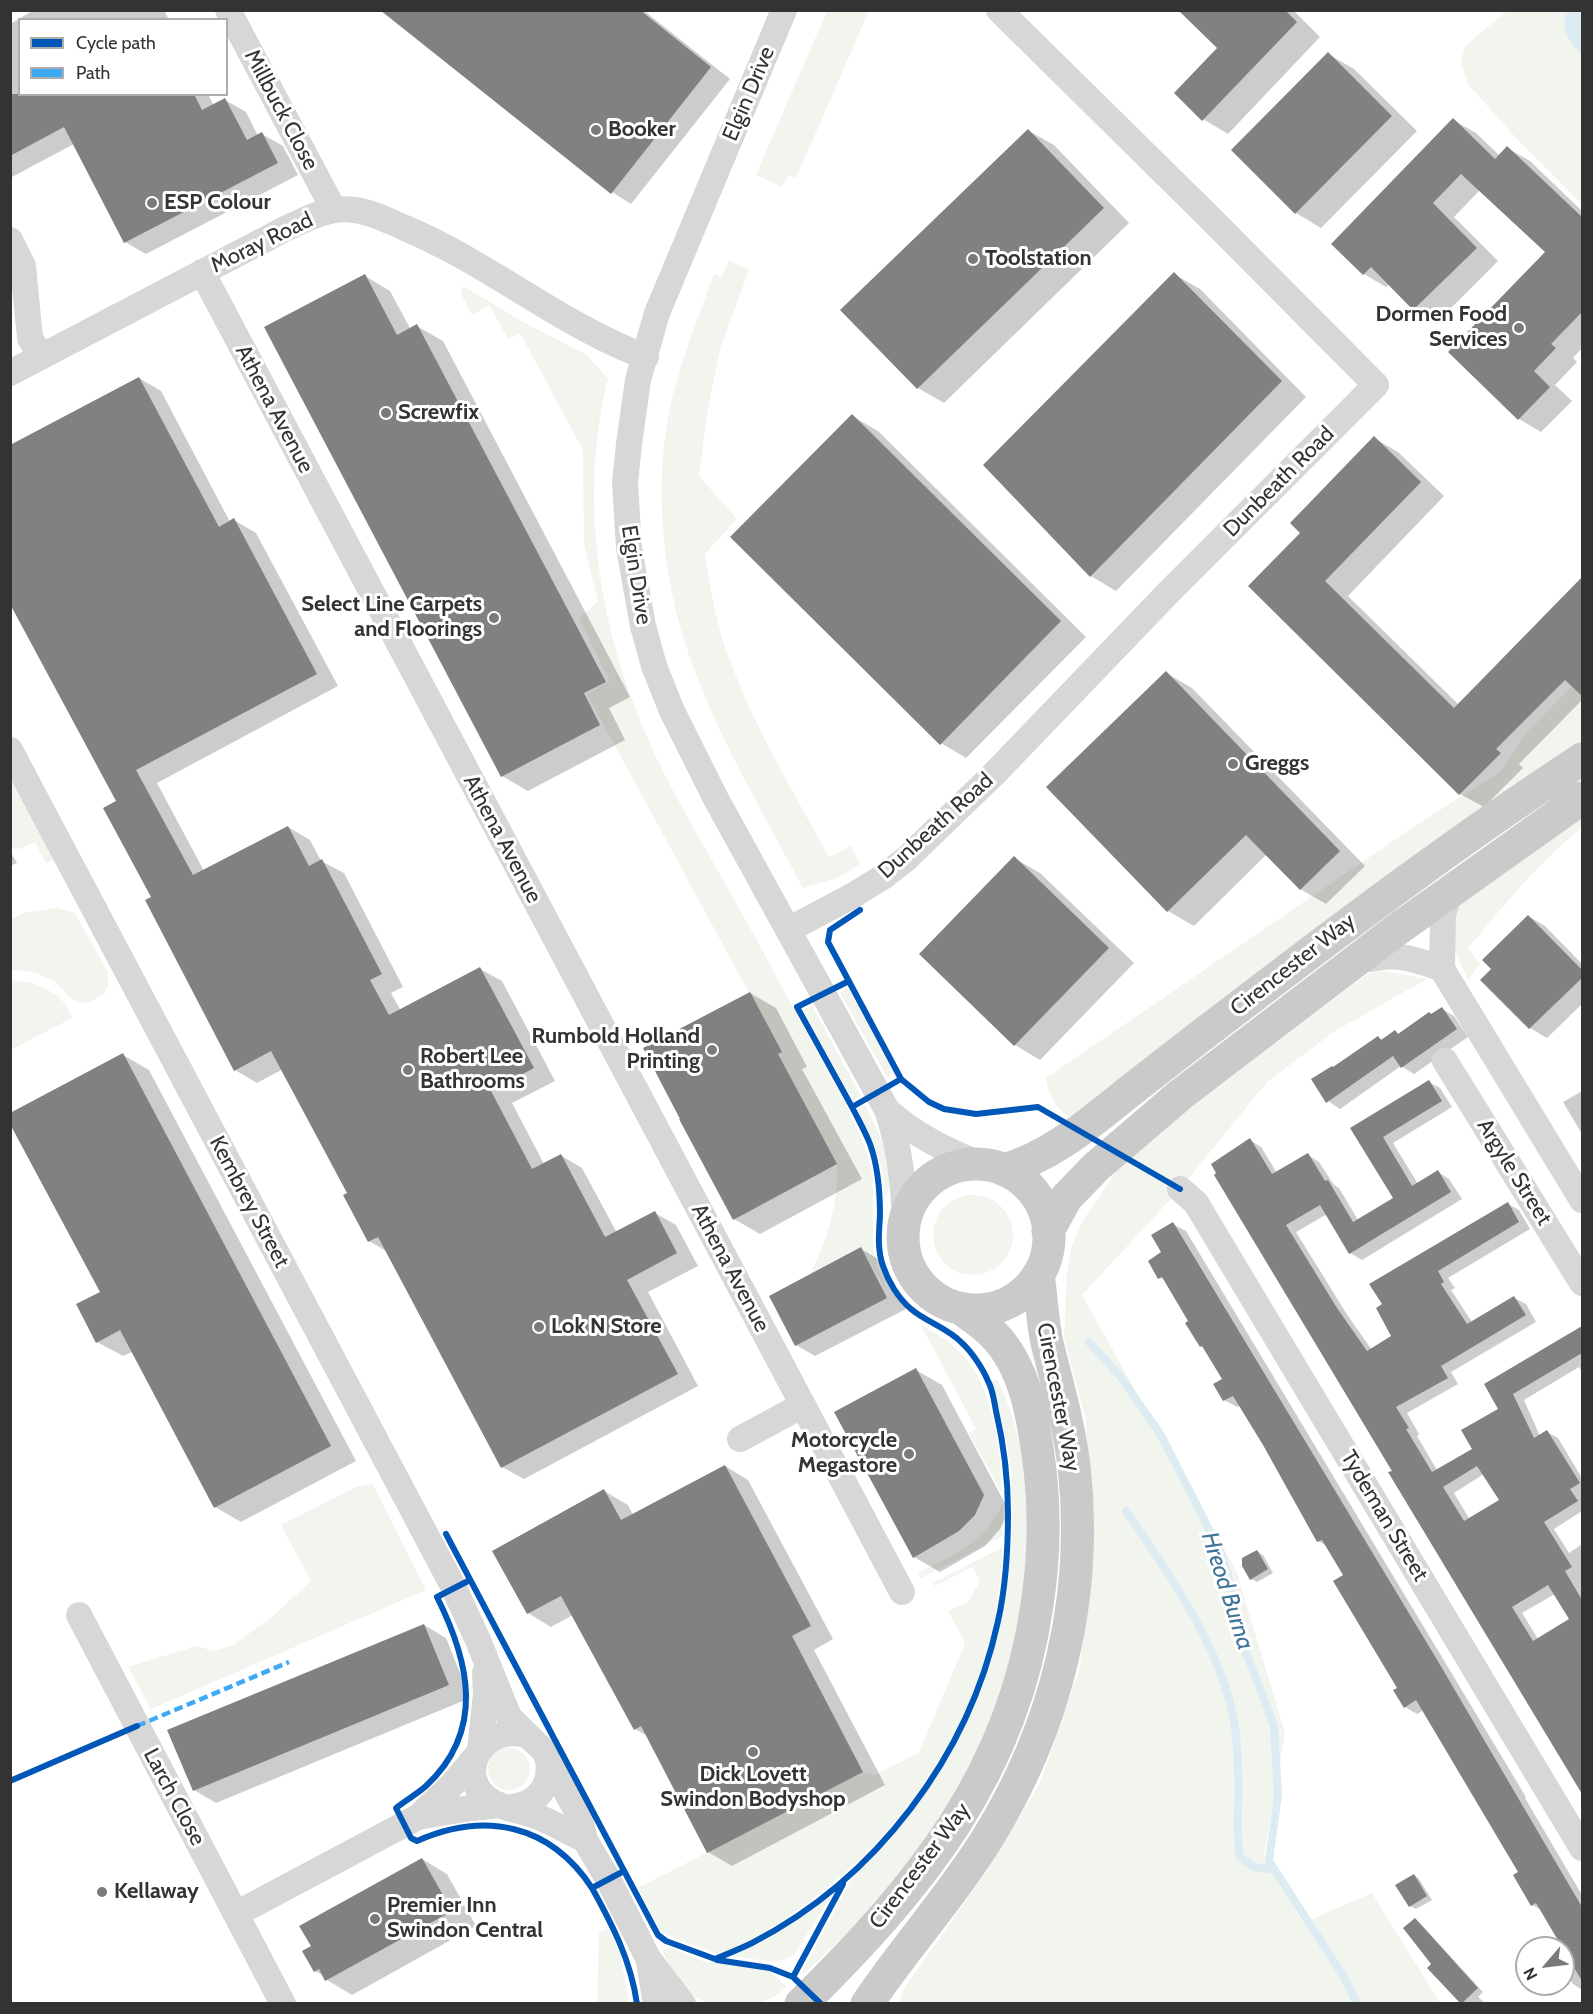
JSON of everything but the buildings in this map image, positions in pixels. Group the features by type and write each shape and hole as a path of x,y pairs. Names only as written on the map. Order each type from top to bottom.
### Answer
{"main road":[{"name":"Cirencester Way","path":"992,1167 1022,1164 1041,1155 1091,1122 1363,912 1582,759"},
{"name":"Cirencester Way","path":"1048,1231 1066,1198 1133,1133 1353,963 1582,798"},
{"path":"958,1166 992,1167 1018,1178 1035,1195 1043,1209 1048,1231 1047,1252 1038,1275 1023,1293 1004,1305 977,1310 960,1308 935,1298 913,1275 904,1251 905,1220 915,1197 933,1178 958,1166"},
{"name":"Cirencester Way","path":"867,2004 997,1823 1026,1767 1056,1688 1066,1644 1074,1590 1077,1514 1071,1448 1042,1316 1038,1275"},
{"name":"Cirencester Way","path":"801,2004 874,1927 951,1832 999,1745 1027,1660 1039,1595 1042,1552 1041,1481 1033,1425 1024,1390 1011,1359 994,1335 960,1308"}],"street":[{"name":"Millbuck Close","path":"228,10 334,210"},
{"name":"Elgin Drive","path":"784,10 657,313 638,380 625,483 629,548 643,626 654,666 672,711 715,796 887,1110 896,1138 900,1161 905,1220"},
{"name":"Dunbeath Road","path":"788,930 852,896 883,877 907,858 994,774 1168,592 1376,386 999,10"},
{"name":"Moray Road","path":"10,373 309,217 334,210 353,209 372,214 434,240 587,329 622,348 645,357"},
{"path":"10,240 23,266 30,338 41,357"},
{"name":"Athena Avenue","path":"202,272 902,1592"},
{"name":"Kembrey Street","path":"10,750 435,1551 467,1615 509,1717 542,1748 579,1815 585,1840 609,1879 648,1958 683,2004"},
{"path":"1450,893 1443,914 1442,969 1582,1200"},
{"path":"1353,963 1377,957 1403,956 1442,969"},
{"name":"Argyle Street","path":"1445,1061 1582,1283"},
{"name":"Elgin Drive","path":"887,1110 928,1141 992,1167"},
{"name":"Tydeman Street","path":"1180,1189 1196,1203 1582,1848"},
{"path":"740,1438 802,1405"},
{"name":"Larch Close","path":"79,1615 283,2004"},
{"name":"Kembrey Street","path":"484,1656 486,1694 474,1768 476,1781 484,1795 506,1806 551,1822 585,1840"},
{"path":"236,1914 418,1818 452,1785 489,1740 500,1734 511,1732 526,1735"},
{"path":"418,1818 464,1809 529,1803 543,1791 549,1773 548,1760"},
{"name":"Kembrey Street","path":"648,1958 656,2004"}],"shaded area":[{"path":"1573,10 1582,11 1582,55 1571,42 1565,27 1565,15"},
{"path":"827,11 869,11 796,178 788,175 782,187 756,175"},
{"path":"1507,11 1573,11 1565,15 1564,21 1568,37 1582,55 1582,204 1517,139 1468,84 1461,63 1465,46"},
{"path":"729,260 749,270 721,346 708,407 699,476 737,519 705,554 714,608 725,648 740,687 776,761 829,857 851,846 860,864 837,878 803,888 739,769 697,677 678,619 667,562 662,474 668,417 682,362 714,274 722,277"},
{"path":"463,286 523,322 587,355 608,379 595,460 594,502 596,544 602,585 621,666 644,730 667,780 843,1099 863,1142 873,1178 873,1248 887,1291 861,1248 810,1274 822,1249 831,1221 836,1192 837,1164 765,1061 781,1052 587,694 610,681 579,618 598,601 584,544 583,450 520,333 508,339 489,305 472,315 461,294"},
{"path":"1572,686 1580,694 1582,692 1582,742 1087,1106 1069,1117 1056,1105 1046,1078 1418,824 1501,771 1526,733"},
{"path":"10,779 54,859 46,863 35,842 19,849 11,848"},
{"path":"1582,817 1582,828 1536,870 1468,948 1480,964 1468,980 1456,952 1453,932 1453,922 1461,903"},
{"path":"57,908 75,913 108,973 108,986 104,994 88,1002 75,1001 56,983 40,975 11,971 11,919 24,913"},
{"path":"1374,969 1427,979 1335,1031 1267,1082 1180,1189 1082,1295 1236,1570 1285,1733 1264,1855 1303,1923 1372,1893 1440,2003 899,2004 903,1990 986,1872 1040,1783 1079,1671 1094,1558 1086,1420 1064,1338 1067,1272 1071,1249 1080,1225 1117,1170 1165,1127"},
{"path":"11,981 26,982 48,990 66,1005 72,1018 11,1050"},
{"path":"848,988 889,1064 891,1074 888,1079 840,993"},
{"path":"812,1005 861,1096 853,1101 803,1010"},
{"path":"865,1105 881,1138 888,1163 889,1187 885,1198 877,1152 857,1109"},
{"path":"973,1195 988,1198 1001,1207 1010,1220 1013,1235 1010,1250 1001,1263 988,1272 973,1275 958,1272 945,1263 936,1250 933,1235 936,1220 945,1207 958,1198"},
{"path":"921,1325 956,1348 979,1378 987,1396 997,1436 1002,1494 969,1433 976,1429"},
{"path":"997,1379 1006,1398 1018,1437 1025,1476 1027,1517 1022,1612 1013,1656 999,1701 958,1789 932,1830 872,1908 803,1974 852,1878 894,1835 934,1781 950,1756 980,1693 1002,1615 1012,1539 1011,1468 991,1382"},
{"path":"373,1485 426,1590 151,1709 128,1667 196,1646 214,1651 233,1645 272,1617 311,1581 281,1525 356,1487"},
{"path":"1003,1503 1003,1536 921,1578 918,1573 957,1553 977,1538 995,1517"},
{"path":"1003,1547 993,1629 977,1683 959,1724 937,1762 912,1799 884,1833 820,1894 770,1928 730,1949 715,1953 672,1937 660,1930 638,1888 863,1772 874,1775 919,1753 965,1643 948,1611 968,1602 980,1581 972,1567 935,1586 933,1583"},
{"path":"509,1748 517,1749 524,1754 529,1761 529,1777 524,1784 517,1789 509,1790 501,1789 494,1784 489,1777 488,1769 489,1761 494,1754 501,1749"},
{"path":"833,1893 794,1955 772,1961 732,1956 772,1935"},
{"path":"608,1928 620,1954 629,2003 597,2003 599,1933"},
{"path":"669,1947 702,1961 769,1971 787,1987 770,1999 760,2002 719,2004 703,2001 689,1991 676,1975 662,1951"}],"waterway":[{"name":"Hreod Burna","path":"1089,1342 1119,1375 1161,1435 1220,1551 1228,1575 1239,1634 1274,1726 1278,1795 1269,1861 1344,1977 1357,2004"},
{"name":"Hreod Burna","path":"1126,1511 1178,1589 1222,1676 1231,1706 1236,1735 1240,1857 1254,1867 1272,1869"}],"marked path":[{"path":"137,1726 289,1662"}],"cycle path":[{"path":"860,910 830,930 828,942 901,1079"},
{"path":"849,981 797,1007 852,1107"},
{"path":"446,1534 658,1935 666,1941 715,1959 747,1945 797,1916 839,1885 877,1849 911,1809 940,1765 965,1719 984,1671 998,1621 1005,1581 1008,1540 1007,1487 1001,1436 991,1388 980,1366 966,1347 950,1333 923,1318 906,1305 888,1278 879,1247 880,1197 875,1161 868,1139 852,1107 901,1079 929,1102 944,1109 976,1114 1038,1107 1180,1189"},
{"path":"470,1580 437,1597 457,1646 463,1670 466,1694 464,1718 458,1742 445,1764 426,1786 396,1808 411,1838 417,1841 442,1832 467,1827 491,1826 514,1829 536,1837 556,1849 575,1866 592,1888 624,1871"},
{"path":"10,1781 137,1726"},
{"path":"793,1977 843,1884"},
{"path":"592,1888 620,1944 637,2004"},
{"path":"717,1960 770,1968 793,1977 821,2004"}],"place":[{"name":"Booker","path":"596,130"},
{"name":"ESP Colour","path":"152,203"},
{"name":"Toolstation","path":"973,259"},
{"name":"Dormen Food Services","path":"1519,328"},
{"name":"Screwfix","path":"386,413"},
{"name":"Select Line Carpets and Floorings","path":"494,618"},
{"name":"Greggs","path":"1233,764"},
{"name":"Rumbold Holland Printing","path":"712,1050"},
{"name":"Robert Lee Bathrooms","path":"408,1070"},
{"name":"Lok N Store","path":"539,1327"},
{"name":"Motorcycle Megastore","path":"909,1454"},
{"name":"Dick Lovett Swindon Bodyshop","path":"753,1752"},
{"name":"Kellaway","path":"102,1892"},
{"name":"Premier Inn Swindon Central","path":"375,1919"}]}
